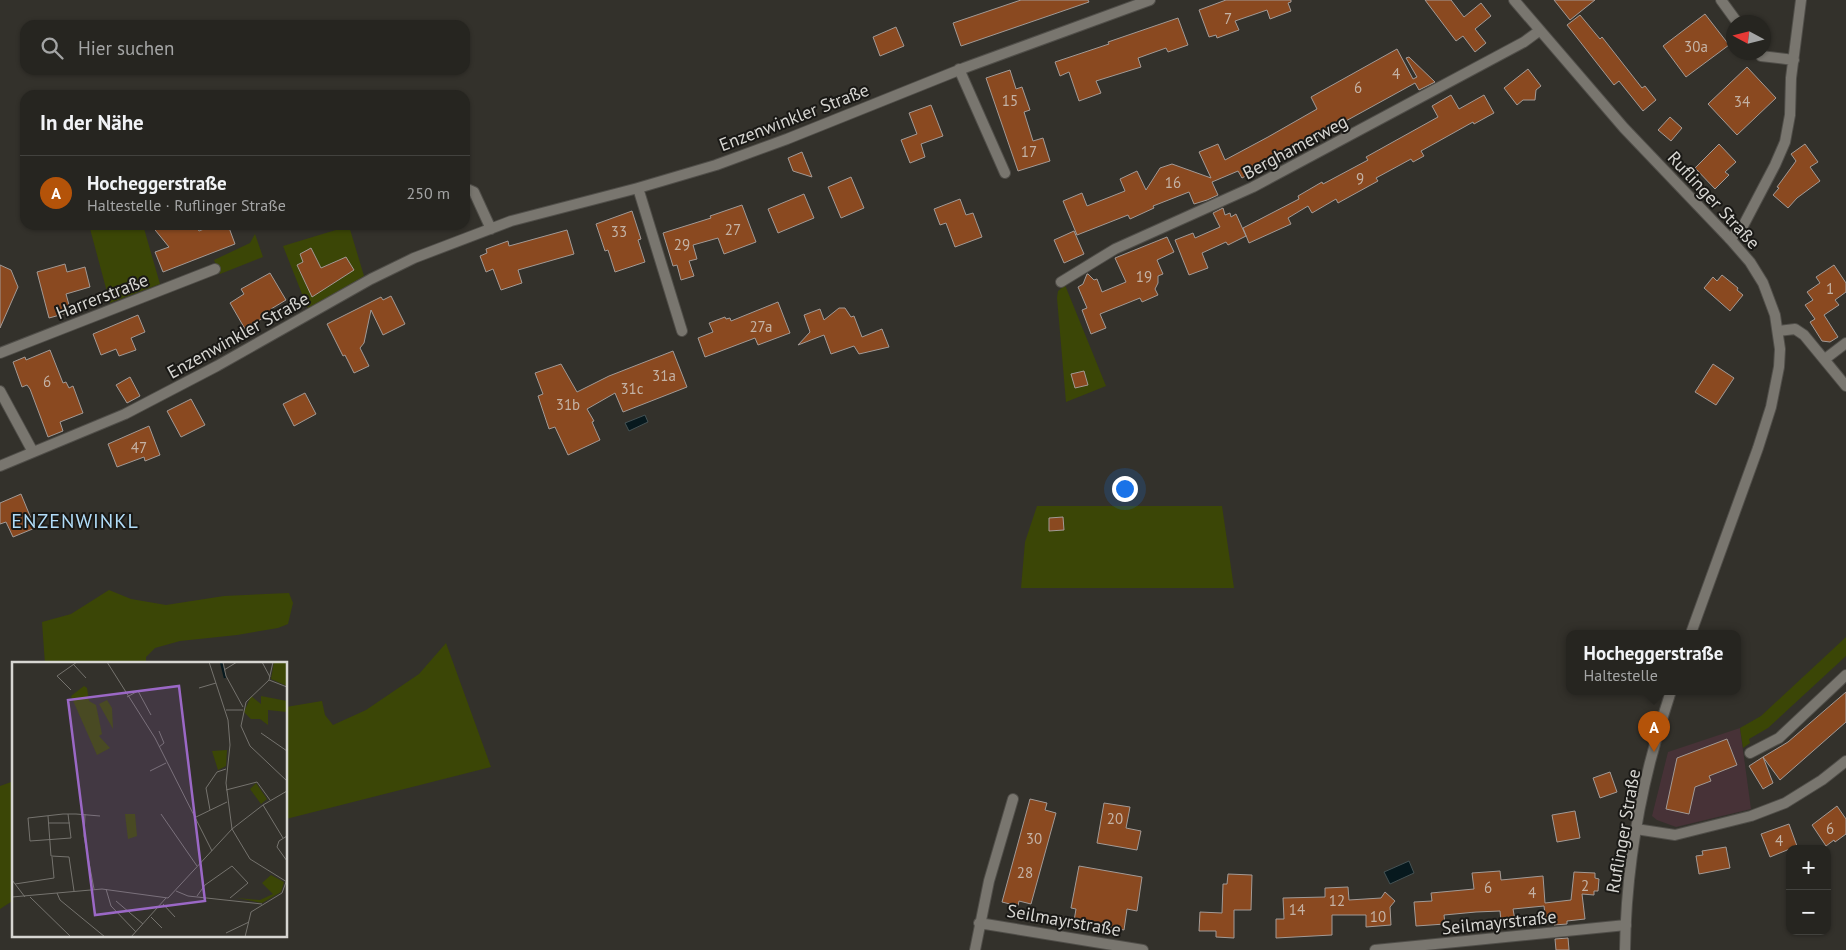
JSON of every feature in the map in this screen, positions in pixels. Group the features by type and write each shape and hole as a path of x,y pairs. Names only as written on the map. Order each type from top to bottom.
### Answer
{"street":[{"name":"Enzenwinkler Straße","path":"0,466 132,411 225,362 371,279 414,258 512,221 638,188 716,165 1129,4 1150,0"},
{"name":"Ruflinger Straße","path":"1514,0 1624,128 1730,238 1763,283 1770,299 1778,331 1780,349 1779,367 1771,407 1692,630"},
{"path":"1721,0 1732,15"},
{"path":"1730,238 1743,226 1785,142 1790,115 1801,0"},
{"name":"Berghamerweg","path":"1061,282 1116,250 1241,194 1325,150 1524,42 1539,31"},
{"path":"1771,57 1794,60"},
{"path":"959,70 1005,173"},
{"path":"638,188 682,331"},
{"path":"470,190 474,192 491,229"},
{"name":"Harrerstraße","path":"0,353 215,269"},
{"path":"1778,331 1795,329 1804,335 1846,386"},
{"path":"1825,359 1846,343"},
{"path":"0,391 33,452"},
{"path":"1750,753 1779,738 1846,675"},
{"name":"Ruflinger Straße","path":"1625,950 1631,860 1636,830 1641,803 1670,695"},
{"path":"1636,830 1675,835 1751,816 1784,803 1822,780 1846,761"},
{"name":"Seilmayrstraße","path":"975,950 989,881 1013,799"},
{"name":"Seilmayrstraße","path":"979,923 1143,950"},
{"name":"Seilmayrstraße","path":"1375,950 1626,925"}],"shaded area":[{"path":"645,415 648,422 629,431 625,423"},
{"path":"1740,728 1751,809 1676,827 1657,820 1652,816 1668,752"},
{"path":"1409,861 1414,873 1390,884 1384,872"}],"green space":[{"path":"90,230 144,230 160,284 110,303"},
{"path":"336,230 350,230 364,276 308,309 283,246"},
{"path":"255,234 263,257 220,274 214,260 250,243"},
{"path":"1065,285 1106,386 1066,402 1057,298 1058,291"},
{"path":"1037,506 1222,506 1234,588 1021,588 1025,542"},
{"path":"109,590 131,599 166,605 224,596 289,593 293,603 288,624 278,628 237,635 180,641 155,648 146,657 146,662 45,662 42,622 71,614"},
{"path":"1846,637 1846,656 1768,728 1749,739 1750,743 1743,748 1740,728 1761,716"},
{"path":"446,643 491,767 288,818 288,707 322,701 325,715 333,725 366,710 419,674"},
{"path":"12,782 12,901 0,909 0,786"}],"building":[{"path":"1021,0 1088,0 1089,2 961,46 953,23"},
{"path":"1226,0 1291,0 1288,3 1291,11 1270,19 1267,10 1235,21 1239,30 1217,38 1216,35 1209,37 1199,10"},
{"path":"1425,0 1451,0 1464,17 1481,3 1491,16 1475,29 1486,43 1475,52 1463,36 1456,41"},
{"path":"1554,0 1595,0 1570,20"},
{"path":"1705,14 1726,41 1726,47 1686,77 1663,46"},
{"path":"1580,15 1600,39 1602,37 1642,88 1645,86 1656,100 1643,111 1619,81 1614,85 1567,25"},
{"path":"1178,18 1188,45 1168,52 1166,48 1138,58 1141,67 1096,81 1101,93 1079,101 1069,72 1060,76 1055,62"},
{"path":"896,27 904,46 880,56 873,37"},
{"path":"1397,49 1413,79 1417,77 1406,58 1409,57 1435,82 1419,90 1415,83 1242,178 1238,171 1212,182 1218,195 1207,200 1194,204 1189,192 1153,206 1154,208 1130,219 1128,215 1077,235 1063,201 1082,193 1087,206 1125,191 1120,179 1137,171 1146,190 1160,168 1172,164 1211,178 1199,152 1218,144 1225,160 1317,109 1311,97"},
{"path":"1747,67 1776,98 1737,135 1708,104"},
{"path":"1528,69 1541,86 1536,90 1535,100 1523,100 1517,105 1504,88"},
{"path":"1010,70 1016,89 1022,87 1030,110 1024,112 1033,141 1043,138 1050,161 1018,171 986,78"},
{"path":"1451,95 1459,109 1484,95 1494,113 1474,124 1473,122 1421,151 1424,156 1413,162 1411,159 1376,178 1378,181 1338,203 1336,199 1312,213 1308,206 1288,218 1291,224 1249,243 1243,228 1299,199 1298,196 1322,182 1323,184 1368,160 1366,157 1438,117 1432,106"},
{"path":"931,105 943,136 921,144 925,157 910,163 901,140 917,134 909,113"},
{"path":"1670,117 1682,128 1671,141 1658,130"},
{"path":"1719,144 1736,162 1725,172 1729,175 1715,189 1695,168"},
{"path":"1805,144 1818,162 1810,167 1820,181 1797,198 1788,208 1773,195 1796,161 1791,154"},
{"path":"802,152 812,177 793,171 788,158"},
{"path":"851,177 864,208 841,218 828,187"},
{"path":"804,194 814,218 778,233 768,209"},
{"path":"960,199 966,215 973,213 982,237 955,247 946,223 940,225 934,209"},
{"path":"742,205 756,242 724,254 718,238 693,245 697,259 689,261 694,276 681,280 677,265 673,266 663,233 711,218 710,216"},
{"path":"1223,208 1225,215 1230,213 1231,217 1236,214 1246,236 1228,245 1226,242 1202,253 1208,268 1189,275 1175,240 1193,233 1195,238 1220,227 1213,213"},
{"path":"632,211 641,239 638,240 645,262 615,272 608,250 605,251 596,224"},
{"path":"155,230 230,230 235,244 163,272 155,252 169,247"},
{"path":"567,230 574,254 518,270 522,283 501,290 493,269 486,272 480,256 487,253 486,249 508,241 509,246"},
{"path":"1074,231 1084,254 1064,263 1054,240"},
{"path":"1167,237 1174,252 1157,260 1163,274 1158,276 1158,283 1155,289 1158,295 1142,302 1140,298 1100,314 1106,328 1091,334 1082,310 1087,308 1078,287 1083,284 1087,274 1094,280 1097,279 1102,292 1126,282 1115,258"},
{"path":"311,248 321,268 346,257 354,270 312,297 297,265 303,262 300,254"},
{"path":"65,264 67,272 85,267 90,287 66,294 71,312 49,318 37,272"},
{"path":"0,265 11,270 18,287 0,328"},
{"path":"1834,265 1846,283 1846,292 1835,300 1839,305 1824,315 1838,337 1830,342 1822,341 1810,322 1815,319 1805,305 1813,300 1807,292 1820,283 1816,277"},
{"path":"270,273 286,300 271,309 273,312 245,329 230,303 244,294 241,289"},
{"path":"1722,275 1738,288 1737,290 1743,295 1730,311 1704,288 1713,277 1717,281"},
{"path":"391,296 405,324 383,335 371,310 364,343 360,348 369,366 354,373 327,324 381,297 383,300"},
{"path":"778,302 790,333 758,345 755,338 705,357 698,338 713,332 709,323 725,317 726,319 730,318 731,321"},
{"path":"839,308 845,308 851,317 854,316 862,337 882,329 889,347 859,354 854,346 831,354 824,335 798,345 810,332 804,315 820,309 824,320"},
{"path":"138,315 145,332 131,338 136,350 119,356 116,349 101,355 93,334"},
{"path":"50,350 63,383 66,382 69,388 73,386 83,413 60,422 63,431 48,437 30,389 27,385 22,387 13,362 25,357 26,360"},
{"path":"673,351 687,387 623,412 615,393 587,409 594,421 592,422 600,440 568,455 555,427 549,429 538,396 543,394 535,373 561,364 577,392 609,376"},
{"path":"1713,364 1734,378 1716,405 1695,392"},
{"path":"1084,371 1088,385 1075,388 1071,374"},
{"path":"130,377 140,396 127,403 116,385"},
{"path":"305,393 316,414 294,426 283,404"},
{"path":"191,399 205,425 181,437 167,411"},
{"path":"149,426 160,455 145,461 144,457 117,467 108,444"},
{"path":"21,494 35,528 13,537 6,522 0,524 0,503"},
{"path":"1063,517 1064,530 1049,531 1049,518"},
{"path":"1846,692 1846,722 1780,780 1763,757 1788,742"},
{"path":"1727,739 1737,765 1709,776 1711,781 1695,787 1689,814 1666,809 1677,758"},
{"path":"1763,757 1773,783 1763,789 1749,766"},
{"path":"1610,772 1617,792 1600,798 1593,778"},
{"path":"1030,799 1047,803 1045,810 1056,813 1031,904 1019,901 1018,906 1002,902"},
{"path":"1104,803 1130,807 1126,828 1141,831 1137,850 1097,843"},
{"path":"1837,806 1846,819 1846,834 1835,842 1834,840 1825,845 1812,825"},
{"path":"1575,811 1580,838 1557,842 1552,815"},
{"path":"1789,824 1797,845 1786,845 1786,850 1770,857 1761,834"},
{"path":"1726,847 1730,868 1699,874 1696,856 1703,855 1702,851"},
{"path":"1079,866 1142,877 1137,911 1127,909 1124,930 1074,921 1076,909 1071,908"},
{"path":"1500,871 1501,880 1543,876 1545,903 1571,900 1574,872 1595,873 1595,878 1599,879 1598,891 1594,891 1594,895 1582,894 1585,919 1567,921 1567,924 1554,925 1554,922 1546,923 1544,906 1513,909 1515,920 1501,921 1500,911 1476,912 1444,915 1445,924 1416,926 1414,902 1432,901 1431,893 1474,889 1472,873"},
{"path":"1228,874 1252,875 1251,910 1234,910 1234,938 1216,937 1216,931 1199,931 1200,912 1222,913 1223,884 1227,884"},
{"path":"1348,887 1349,900 1381,898 1385,892 1395,901 1390,907 1391,925 1366,927 1366,915 1332,915 1332,935 1276,938 1276,919 1284,919 1283,898 1325,897 1325,888"},
{"path":"1568,938 1569,950 1556,950 1555,939"}],"place":[{"name":"Hocheggerstraße","path":"1654,752"}],"district":[{"name":"ENZENWINKL","path":"75,521"}]}
